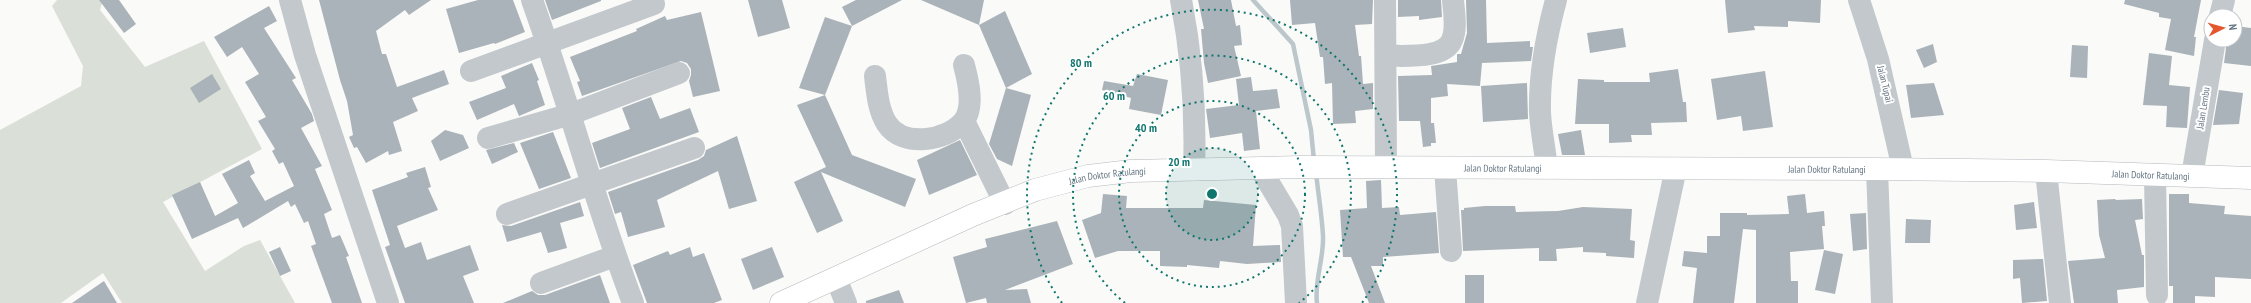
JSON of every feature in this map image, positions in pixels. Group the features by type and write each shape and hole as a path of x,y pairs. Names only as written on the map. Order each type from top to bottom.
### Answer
{"highway":[{"name":"Jalan Doktor Ratulangi","path":"781,303 973,215 1005,204 1035,190 1088,176 1131,171 1300,167 1903,169 2046,171 2251,178"}],"street":[{"path":"290,0 305,55 388,303"},
{"path":"532,0 571,114 591,183 615,256 633,303"},
{"path":"1181,0 1186,26 1193,93 1195,130 1194,170"},
{"path":"1386,0 1386,168"},
{"path":"1386,56 1436,54 1446,48 1452,41 1454,31 1453,0"},
{"path":"1547,168 1540,114 1540,98 1544,50 1556,0"},
{"name":"Jalan Tupai","path":"1859,0 1878,59 1903,169"},
{"path":"471,70 548,44 654,4"},
{"name":"Jalan Lembu","path":"2192,176 2214,48"},
{"path":"875,76 878,105 887,125 903,138 923,140 945,134 964,121 970,101 969,85 964,65"},
{"path":"488,138 571,114 679,73"},
{"path":"964,121 1005,204"},
{"path":"507,214 591,183 694,148"},
{"path":"1260,168 1288,215 1292,226 1296,303"},
{"path":"1445,168 1451,251"},
{"path":"1647,303 1676,168"},
{"path":"1877,169 1882,303"},
{"path":"2046,171 2060,303"},
{"path":"2155,175 2157,295"},
{"path":"541,283 615,256"},
{"path":"836,278 846,303"}],"shaded area":[{"path":"57,0 103,0 100,10 145,67 204,41 262,149 163,202 205,271 244,246 260,240 295,303 122,303 103,273 61,303 0,303 0,130 81,86 83,66 52,6"}],"building":[{"path":"99,0 119,0 136,24 124,33"},
{"path":"319,0 431,0 409,15 405,10 376,31 382,54 386,54 397,87 444,70 449,84 412,98 418,111 393,122 402,151 389,155 388,151 366,163 357,147 354,148 349,137 353,135 347,101"},
{"path":"478,0 513,0 525,32 495,44 494,43 459,53 446,9"},
{"path":"545,0 601,0 601,1 552,20"},
{"path":"748,0 782,0 790,28 758,37"},
{"path":"856,0 902,0 852,26 842,7"},
{"path":"921,0 984,0 979,25"},
{"path":"1198,0 1231,0 1236,26 1240,25 1242,45 1234,46 1241,76 1208,83 1204,63 1201,29 1204,29"},
{"path":"1290,0 1373,0 1372,24 1355,25 1359,56 1361,56 1363,84 1373,83 1373,109 1355,111 1356,123 1333,124 1332,83 1325,84 1323,57 1320,57 1315,23 1292,25"},
{"path":"1398,0 1441,0 1442,17 1419,20 1419,16 1398,17"},
{"path":"1466,0 1486,0 1487,43 1530,41 1530,47 1533,47 1531,61 1482,63 1480,86 1447,84 1448,96 1431,98 1431,123 1434,123 1436,143 1431,143 1431,146 1423,147 1420,121 1399,121 1398,76 1432,75 1431,66 1457,62 1457,54 1461,54 1467,33"},
{"path":"1725,0 1821,0 1820,23 1788,21 1788,27 1754,26 1755,30 1728,33"},
{"path":"2125,0 2201,0 2194,37 2196,37 2194,56 2165,50 2171,19 2159,17 2159,13 2124,4"},
{"path":"269,6 277,21 264,28 296,78 292,80 312,114 314,121 301,128 322,166 315,169 332,210 324,214 332,238 340,235 349,256 346,257 362,303 332,303 311,246 316,244 308,221 304,223 295,204 291,207 288,201 243,228 238,218 192,239 172,195 200,182 215,216 238,203 222,174 249,160 255,173 250,176 265,201 294,186 283,162 279,164 272,151 275,149 258,121 266,117 245,82 259,74 242,47 227,57 214,37"},
{"path":"1005,11 1032,74 1006,88 979,25"},
{"path":"701,12 720,91 693,97 689,81 691,69 687,63 681,61 582,96 577,82 580,81 570,57 637,31 636,29 665,16 667,20"},
{"path":"825,17 852,26 825,95 799,88"},
{"path":"2243,27 2251,28 2251,66 2224,63 2226,48 2243,48"},
{"path":"1623,28 1626,47 1590,53 1587,33"},
{"path":"1933,44 1937,62 1924,68 1916,50"},
{"path":"2072,45 2088,46 2087,78 2070,77"},
{"path":"2149,53 2172,56 2169,85 2190,87 2187,128 2166,127 2167,106 2143,105"},
{"path":"532,63 539,80 537,81 545,105 519,116 514,104 477,120 469,102 506,88 501,76"},
{"path":"1678,69 1683,102 1686,102 1687,122 1651,123 1652,135 1631,135 1632,142 1609,143 1609,124 1575,124 1578,79 1604,80 1604,82 1650,82 1649,73"},
{"path":"1765,71 1773,127 1743,131 1741,116 1717,120 1711,79"},
{"path":"212,74 221,89 199,103 190,88"},
{"path":"1137,74 1168,80 1161,115 1129,109 1131,98 1102,90 1104,81 1133,86"},
{"path":"1251,77 1253,91 1277,89 1280,108 1256,111 1260,149 1244,151 1242,133 1210,138 1206,109 1239,105 1236,79"},
{"path":"1527,83 1528,119 1483,122 1481,86"},
{"path":"1934,83 1944,115 1911,118 1906,85"},
{"path":"1006,88 1031,95 1012,166 997,159 989,144"},
{"path":"2219,90 2243,93 2239,124 2213,125"},
{"path":"825,95 852,155 916,179 905,207 821,172 843,221 817,233 794,182 826,167 797,105"},
{"path":"651,97 660,119 690,108 699,132 600,168 592,143 630,129 622,108"},
{"path":"445,130 463,135 469,148 440,161 431,141"},
{"path":"1581,130 1585,155 1562,155 1558,134"},
{"path":"553,132 571,178 539,189 520,143"},
{"path":"737,136 757,201 729,209 718,171 657,200 665,227 628,237 621,212 615,214 608,192 698,160 704,156 706,150"},
{"path":"960,140 977,175 929,195 917,160"},
{"path":"514,143 518,152 492,164 486,150"},
{"path":"425,167 431,187 428,188 438,210 397,226 405,248 421,242 427,260 470,245 479,270 463,276 474,303 405,303 385,247 390,245 372,190 408,177 406,173"},
{"path":"1381,180 1382,208 1399,207 1400,215 1436,212 1439,253 1383,257 1383,266 1371,266 1385,303 1369,303 1351,257 1343,257 1340,210 1367,208 1366,181"},
{"path":"1103,194 1127,196 1126,208 1203,208 1204,200 1256,205 1253,246 1280,245 1281,262 1247,264 1220,261 1219,268 1187,265 1187,267 1160,266 1160,251 1118,251 1095,258 1082,220 1101,213"},
{"path":"1805,194 1807,213 1824,211 1825,226 1822,226 1824,249 1790,252 1791,281 1798,281 1798,303 1756,303 1756,230 1743,229 1734,303 1693,303 1697,268 1682,266 1684,251 1707,253 1707,236 1720,236 1720,213 1747,213 1747,215 1789,214 1787,196"},
{"path":"2169,194 2189,194 2189,203 2225,206 2224,214 2251,216 2251,279 2215,277 2215,297 2195,296 2195,303 2173,303 2173,286 2169,286"},
{"path":"2142,199 2143,219 2135,220 2142,255 2144,255 2144,287 2117,290 2118,303 2074,303 2068,261 2105,258 2099,235 2097,200"},
{"path":"580,202 584,216 560,223 567,248 548,253 541,232 507,242 502,225 511,226"},
{"path":"2034,202 2037,228 2016,230 2014,205"},
{"path":"1515,206 1516,212 1558,211 1583,207 1632,209 1630,240 1635,241 1634,258 1606,256 1606,253 1583,252 1583,247 1556,249 1557,261 1539,261 1539,248 1463,251 1461,210 1464,210 1464,208"},
{"path":"1866,213 1867,249 1853,251 1850,214"},
{"path":"1906,219 1931,220 1930,243 1905,243"},
{"path":"1057,221 1073,264 1005,290 1027,289 1031,303 987,303 986,298 966,303 953,257 987,247 985,239"},
{"path":"280,247 291,271 280,276 269,252"},
{"path":"690,247 693,257 704,253 722,300 714,303 647,303 633,265 668,251 670,255"},
{"path":"772,247 784,277 753,290 741,259"},
{"path":"1824,250 1843,254 1835,294 1815,290"},
{"path":"2043,259 2047,301 2022,303 2020,278 2013,279 2013,260"},
{"path":"600,275 610,303 503,303 532,291 538,295 545,295"},
{"path":"1465,275 1484,275 1484,303 1465,303"},
{"path":"104,281 117,303 72,303"},
{"path":"899,290 904,303 866,303 866,301"}],"waterway":[{"path":"1253,0 1293,44 1311,130 1314,161"},
{"path":"1316,172 1323,236 1316,295 1317,303"}]}
